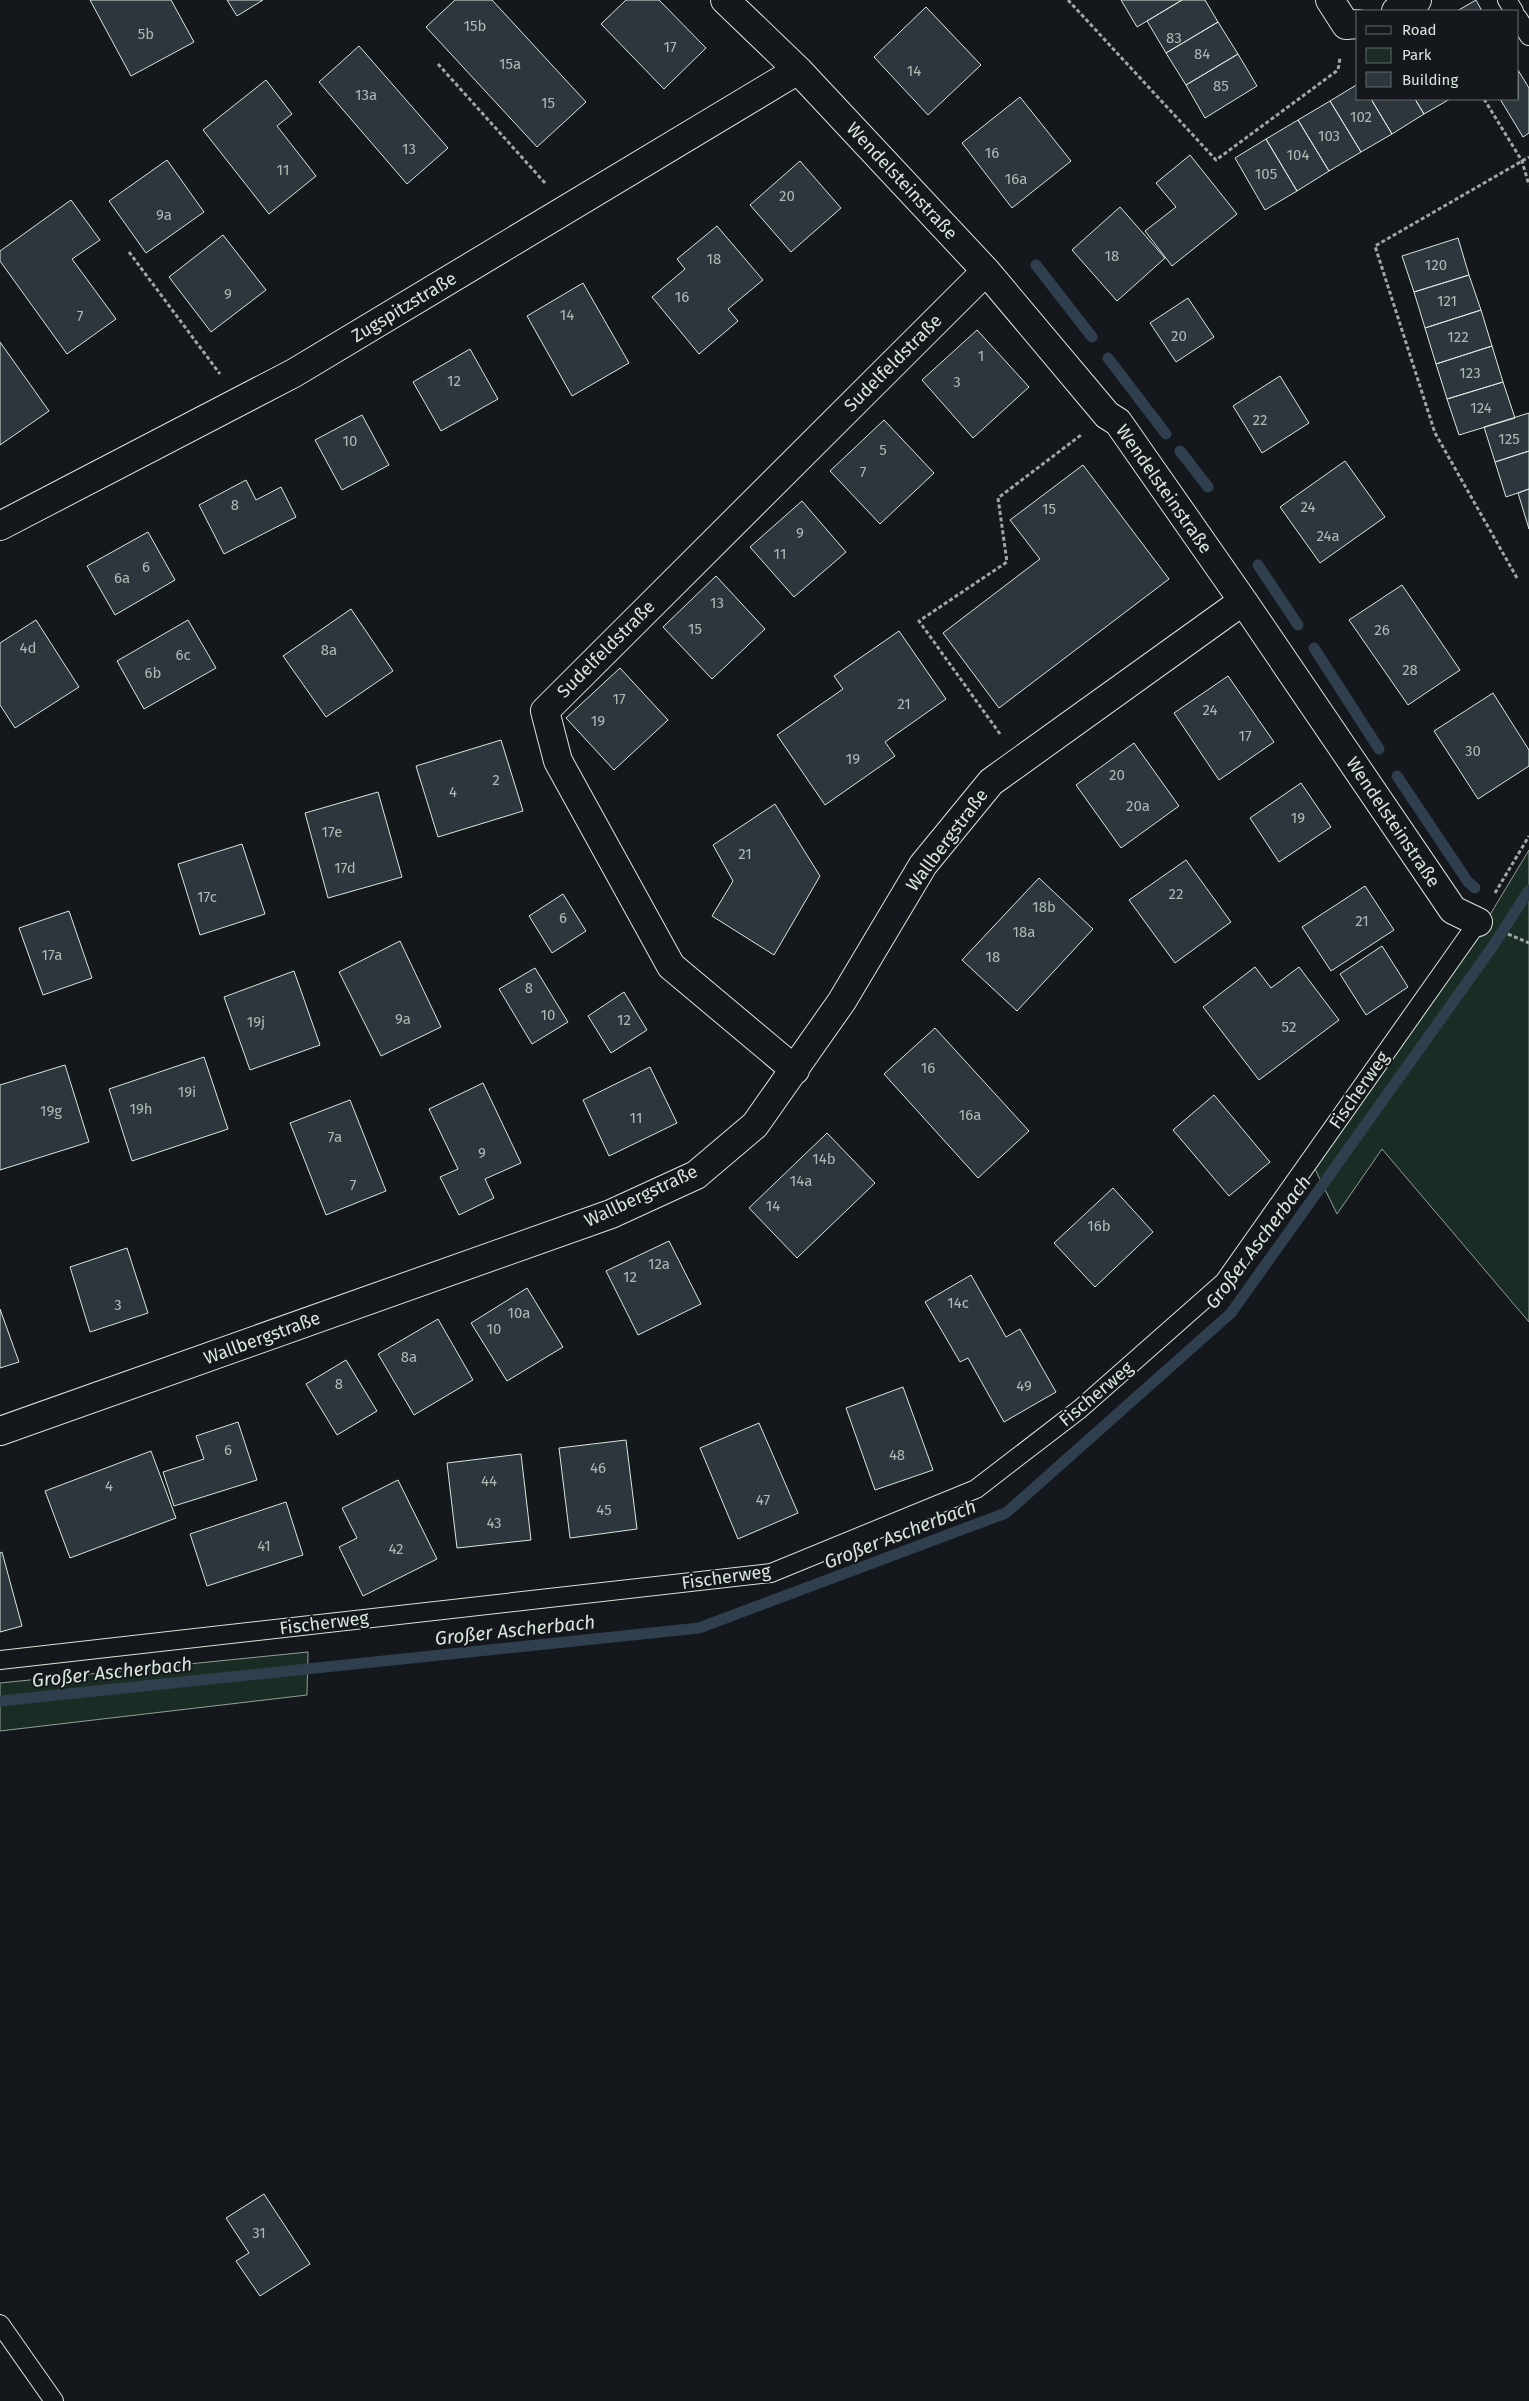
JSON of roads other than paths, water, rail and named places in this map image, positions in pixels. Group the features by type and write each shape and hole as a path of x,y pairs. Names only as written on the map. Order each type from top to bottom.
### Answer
{"street":[{"name":"Wendelsteinstraße","path":"725,0 798,70 986,271 1107,415 1118,422 1243,601 1453,910 1478,922"},
{"path":"1330,0 1352,24"},
{"path":"1398,10 1417,0"},
{"name":"Zugspitzstraße","path":"0,526 294,373 798,70"},
{"name":"Sudelfeldstraße","path":"795,1070 671,966 558,761 545,711 986,271"},
{"name":"Wallbergstraße","path":"0,1431 611,1214 696,1175 755,1125 842,1000 923,865 991,782 1243,601"}],"lane":[{"path":"1519,20 1529,36"},
{"name":"Fischerweg","path":"0,1660 771,1573 976,1489 1080,1409 1224,1282 1478,922"},
{"path":"0,2324 54,2401"}],"waterway":[{"path":"1036,265 1092,337"},
{"path":"1108,358 1166,434"},
{"path":"1180,451 1208,487"},
{"path":"1258,565 1298,625"},
{"path":"1314,648 1379,749"},
{"path":"1397,776 1468,882 1475,888"},
{"name":"Großer Ascherbach","path":"0,1701 699,1628 1006,1513 1231,1313 1493,946 1529,890"}]}
